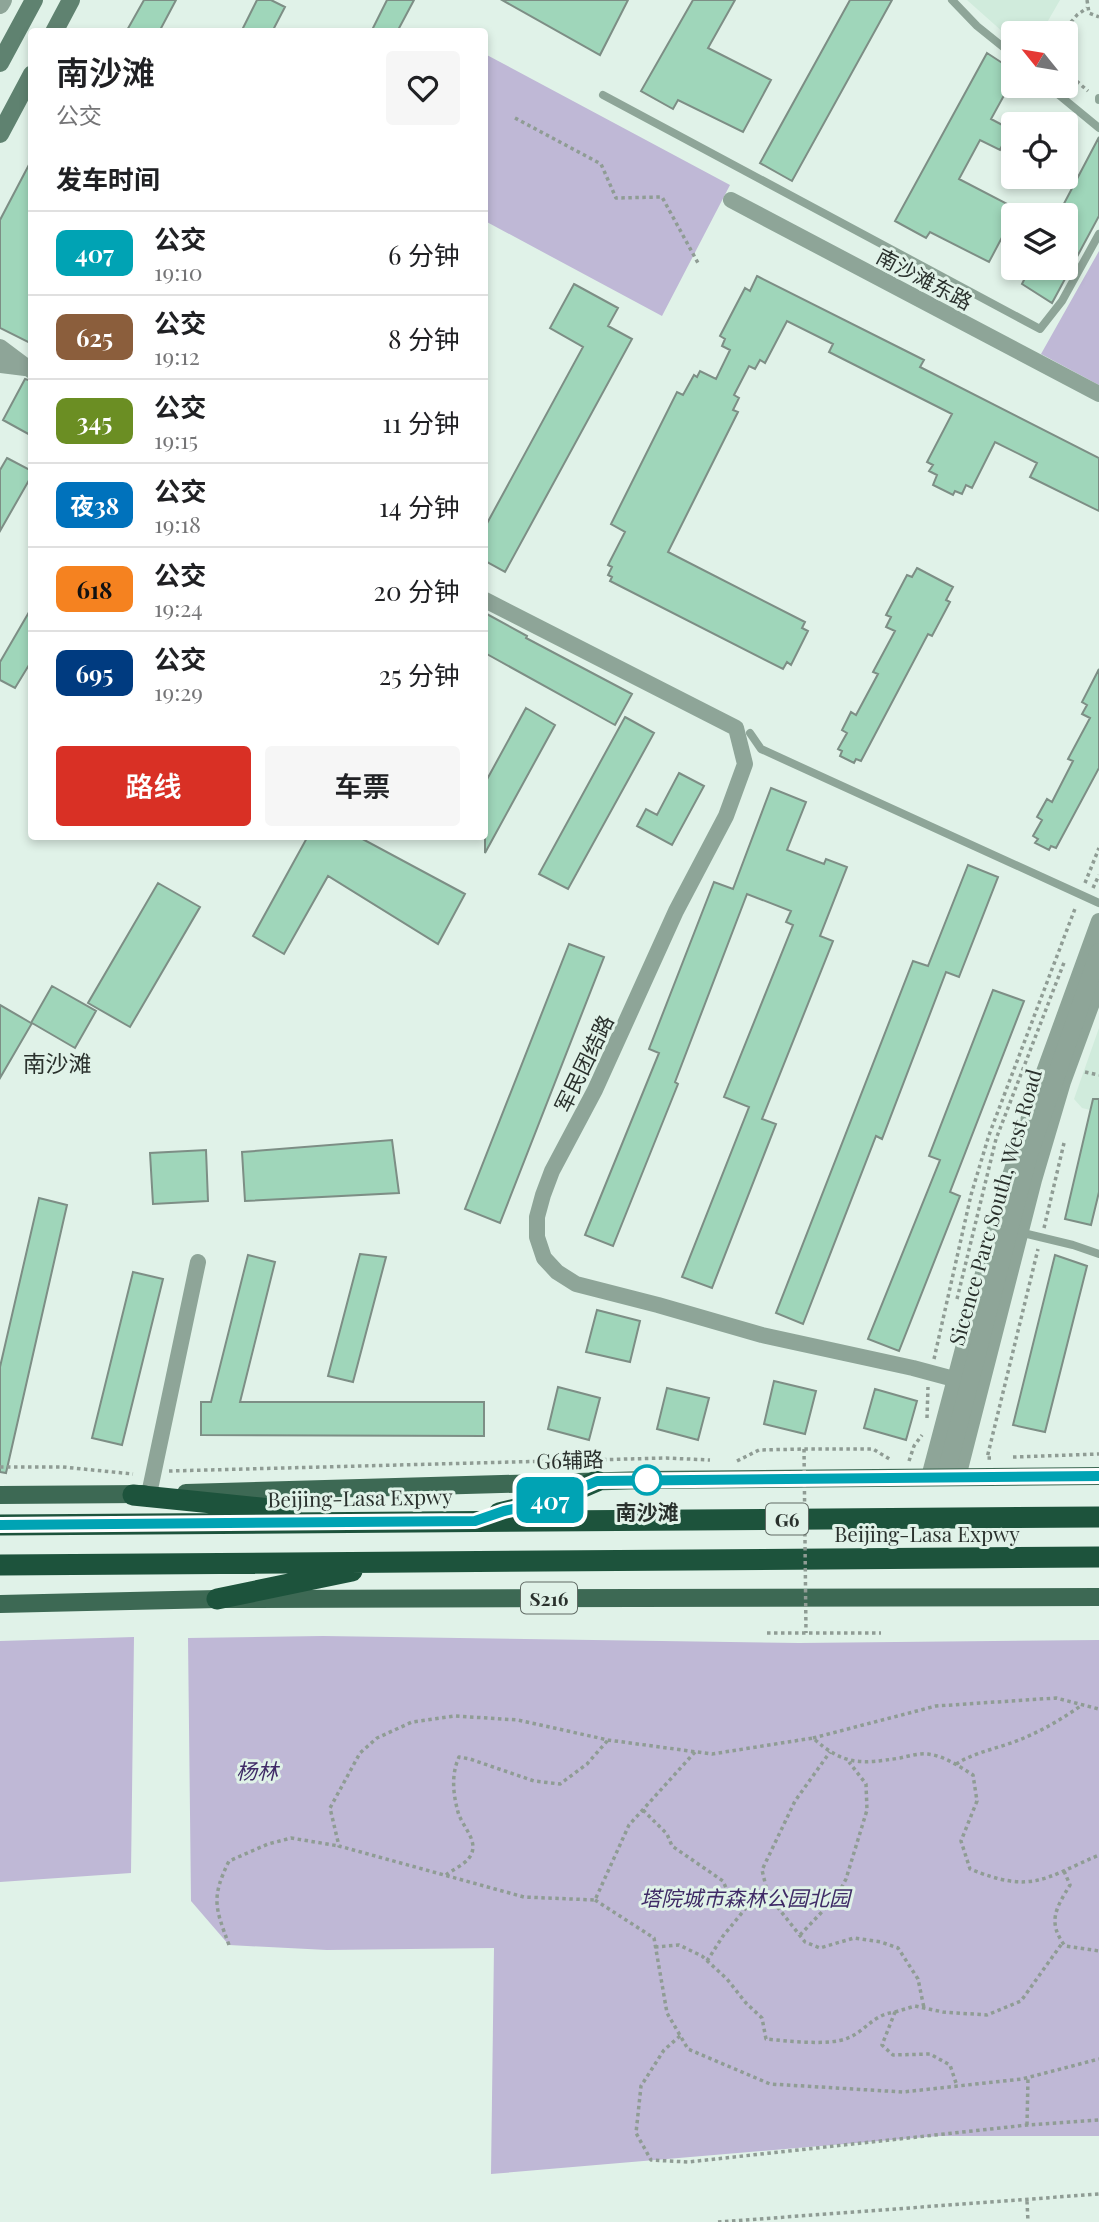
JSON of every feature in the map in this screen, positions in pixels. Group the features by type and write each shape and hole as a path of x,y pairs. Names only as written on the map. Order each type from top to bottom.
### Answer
{"highway":[{"path":"475,1521 504,1511 553,1500 597,1481"},
{"path":"138,1487 394,1522"},
{"name":"Beijing-Lasa Expwy","path":"0,1525 1099,1517"},
{"name":"Beijing-Lasa Expwy","path":"0,1565 1099,1557"},
{"path":"217,1599 400,1561"}],"main road":[{"path":"0,60 34,0"},
{"path":"56,28 71,0"},
{"path":"0,134 28,82"},
{"name":"G6辅路","path":"0,1495 138,1487 1099,1476"},
{"name":"S216","path":"0,1604 217,1599 1099,1597"}],"street":[{"path":"0,5 3,0"},
{"name":"南沙滩东路","path":"731,200 1099,394"},
{"path":"0,346 28,369"},
{"path":"0,365 28,370"},
{"name":"军民团结路","path":"488,602 736,728 746,764 726,816 676,911 595,1090 552,1171 537,1217 537,1237 544,1258 557,1272 576,1284 762,1335 968,1382"},
{"path":"1008,1230 1027,1122 1099,920"},
{"name":"Sicence Parc South, West Road","path":"944,1477 1040,1117 1099,952"},
{"path":"1008,1230 1099,984"},
{"path":"138,1487 198,1262"}],"lane":[{"path":"952,0 977,26 1001,45"},
{"path":"603,95 1040,329 1062,301 1099,234"},
{"path":"1063,98 1099,128"},
{"path":"750,733 761,749 1099,903"},
{"path":"1008,1230 1099,1254"}],"path":[{"path":"1087,0 1087,8 1091,14 1099,17"},
{"path":"1072,21 1087,8"},
{"path":"1078,82 1099,99"},
{"path":"515,118 601,164 616,198 662,197 698,263"},
{"path":"927,1423 930,1372 971,1195 989,1135 1099,848"},
{"path":"1080,1080 1083,1071 1099,1074"},
{"path":"1043,1229 1066,1134"},
{"path":"1040,1242 987,1458 1099,1454"},
{"path":"909,1461 922,1435"},
{"path":"804,1449 806,1633"},
{"path":"737,1461 759,1450 873,1449 892,1461"},
{"path":"167,1472 666,1458 713,1460"},
{"path":"726,1461 747,1461"},
{"path":"879,1461 901,1461"},
{"path":"798,1462 811,1462"},
{"path":"0,1467 63,1466 138,1487"},
{"path":"767,1633 881,1633"},
{"path":"339,1846 330,1808 360,1753 377,1738 412,1721 455,1716 518,1720 608,1740 712,1754 813,1738 936,1706 1056,1698 1099,1709"},
{"path":"956,1764 970,1755 1010,1743 1059,1721 1082,1705"},
{"path":"800,1936 837,1896 867,1810 866,1784 849,1762 813,1738"},
{"path":"446,1874 468,1859 472,1849 471,1836 458,1814 452,1772 458,1757 534,1782 560,1784 587,1764 608,1740"},
{"path":"595,1900 629,1825 695,1752"},
{"path":"831,1752 795,1801 762,1870 768,1895 805,1942 820,1948 854,1938 898,1948 918,1979 924,2008"},
{"path":"849,1762 926,1754 956,1764 973,1775 977,1801 961,1840 970,1869 999,1881 1024,1883 1049,1879 1099,1855"},
{"path":"643,1810 667,1834 672,1846 723,1881 734,1906 746,1908"},
{"path":"229,1945 216,1910 220,1880 229,1861 268,1844 291,1838 339,1846 524,1897 595,1900 654,1937 667,2013 688,2049 770,2084 903,2092 1028,2078 1099,2059"},
{"path":"1064,1871 1070,1885 1055,1910 1057,1935 1065,1946 1099,1951"},
{"path":"707,1961 746,1908 768,1895"},
{"path":"655,1947 679,1945 707,1961 762,2018 766,2039 805,2043 848,2038 881,2013 915,2007 987,2015 1021,2001 1063,1942"},
{"path":"895,2012 882,2045 893,2055 930,2054 950,2065 957,2086"},
{"path":"680,2036 664,2050 640,2086 636,2133 651,2160 688,2162 1027,2125 1099,2120"},
{"path":"1027,2125 1028,2078"},
{"path":"718,2222 1099,2194"},
{"path":"1027,2201 1028,2222"}],"shaded area":[{"path":"967,0 1060,0 1048,21 1001,21 1001,30"},
{"path":"1099,1028 1099,1112 1082,1108 1074,1099"}],"green space":[{"path":"488,56 730,185 662,316 488,223"},
{"path":"1099,251 1099,385 1041,354"},
{"name":"塔院城市森林公园北园","path":"323,1636 799,1643 1099,1640 1099,2136 938,2136 491,2174 494,1948 327,1950 229,1945 191,1901 188,1638"},
{"path":"134,1637 131,1873 0,1882 0,1641"}],"building":[{"path":"144,0 176,0 161,28 128,28"},
{"path":"257,0 271,0 285,7 274,28 243,28"},
{"path":"387,0 414,0 399,28 373,28"},
{"path":"502,0 628,0 600,55"},
{"path":"693,0 735,0 708,48 771,80 743,132 678,100 673,109 641,91"},
{"path":"850,0 892,0 792,181 760,163"},
{"path":"987,53 1001,62 1003,98 991,119 1001,124 1001,148 1000,150 980,140 959,179 1005,203 1001,203 1001,239 989,262 930,232 926,238 895,221"},
{"path":"1099,137 1099,216 1078,255 1078,203 1064,203 1072,189 1078,189 1078,177"},
{"path":"28,167 28,342 0,328 0,220"},
{"path":"757,276 924,360 920,367 1099,458 1099,511 1030,477 1037,463 995,442 972,488 966,485 962,494 955,491 953,495 933,485 937,475 929,471 933,465 927,462 952,414 829,352 833,344 787,321 765,363 760,360 755,369 749,366 734,395 739,398 733,410 738,412 668,552 805,622 802,628 808,631 791,665 787,662 783,669 610,581 612,577 608,575 612,567 608,565 625,532 611,524 677,392 683,395 694,375 697,377 700,371 716,379 730,350 722,346 725,339 720,336 745,288 750,291"},
{"path":"1024,280 1064,280 1052,303 1022,284"},
{"path":"574,284 618,308 608,326 632,339 505,572 488,563 488,521 583,347 550,328"},
{"path":"25,379 28,380 28,434 3,420"},
{"path":"7,458 28,469 28,482 0,531 0,470"},
{"path":"917,568 953,587 946,600 950,602 932,636 928,634 861,761 856,759 854,763 840,756 842,751 838,749 847,733 842,730 851,712 856,715 878,674 873,672 895,631 886,627 891,617 886,615 907,575 912,577"},
{"path":"28,614 28,667 15,688 0,680 0,662"},
{"path":"488,615 527,636 526,638 632,694 615,725 488,655"},
{"path":"1099,669 1099,768 1056,848 1051,846 1049,850 1035,843 1038,839 1033,836 1042,820 1037,817 1047,799 1052,802 1073,761 1068,759 1090,718 1082,714 1087,705 1082,702"},
{"path":"526,708 555,725 485,853 485,840 488,840 488,778"},
{"path":"625,717 654,733 568,889 539,874"},
{"path":"679,773 704,786 672,845 637,826 646,809 657,815"},
{"path":"771,788 806,802 787,850 824,864 826,859 847,867 820,936 833,941 762,1119 776,1124 712,1288 682,1277 749,1107 724,1097 793,925 786,922 791,911 747,894 675,1082 678,1084 613,1246 585,1235 659,1053 649,1049 714,882 733,889"},
{"path":"306,840 364,840 465,894 438,944 328,876 284,954 253,936"},
{"path":"968,865 998,877 959,977 946,972 882,1139 876,1136 803,1324 776,1313 913,961 928,966"},
{"path":"158,883 200,907 130,1027 88,1003"},
{"path":"569,944 604,957 500,1223 465,1209"},
{"path":"52,986 96,1011 75,1048 32,1023 0,1078 0,1005 31,1023"},
{"path":"993,990 1024,1001 950,1192 960,1196 899,1351 868,1339 940,1160 929,1156"},
{"path":"1093,1099 1099,1099 1099,1192 1091,1225 1065,1219"},
{"path":"392,1140 399,1193 245,1201 242,1152"},
{"path":"206,1150 208,1201 153,1204 150,1153"},
{"path":"39,1198 67,1205 6,1473 0,1472 0,1367"},
{"path":"360,1254 386,1257 353,1382 328,1376"},
{"path":"248,1255 275,1262 240,1402 484,1402 484,1436 201,1435 201,1402 211,1402"},
{"path":"1055,1255 1087,1266 1045,1432 1013,1425"},
{"path":"133,1272 163,1279 122,1445 92,1438"},
{"path":"597,1310 640,1321 630,1362 586,1352"},
{"path":"774,1381 816,1391 805,1434 764,1424"},
{"path":"558,1387 600,1398 589,1440 548,1429"},
{"path":"667,1388 709,1398 698,1440 657,1429"},
{"path":"875,1389 917,1401 906,1440 864,1428"}],"bus line":[{"name":"407","path":"0,1525 475,1521 504,1511 553,1500 597,1481 1099,1476"}],"place":[{"name":"南沙滩","path":"647,1480"}],"district":[{"name":"南沙滩","path":"57,1062"}],"park label":[{"name":"杨林","path":"257,1770"}]}
